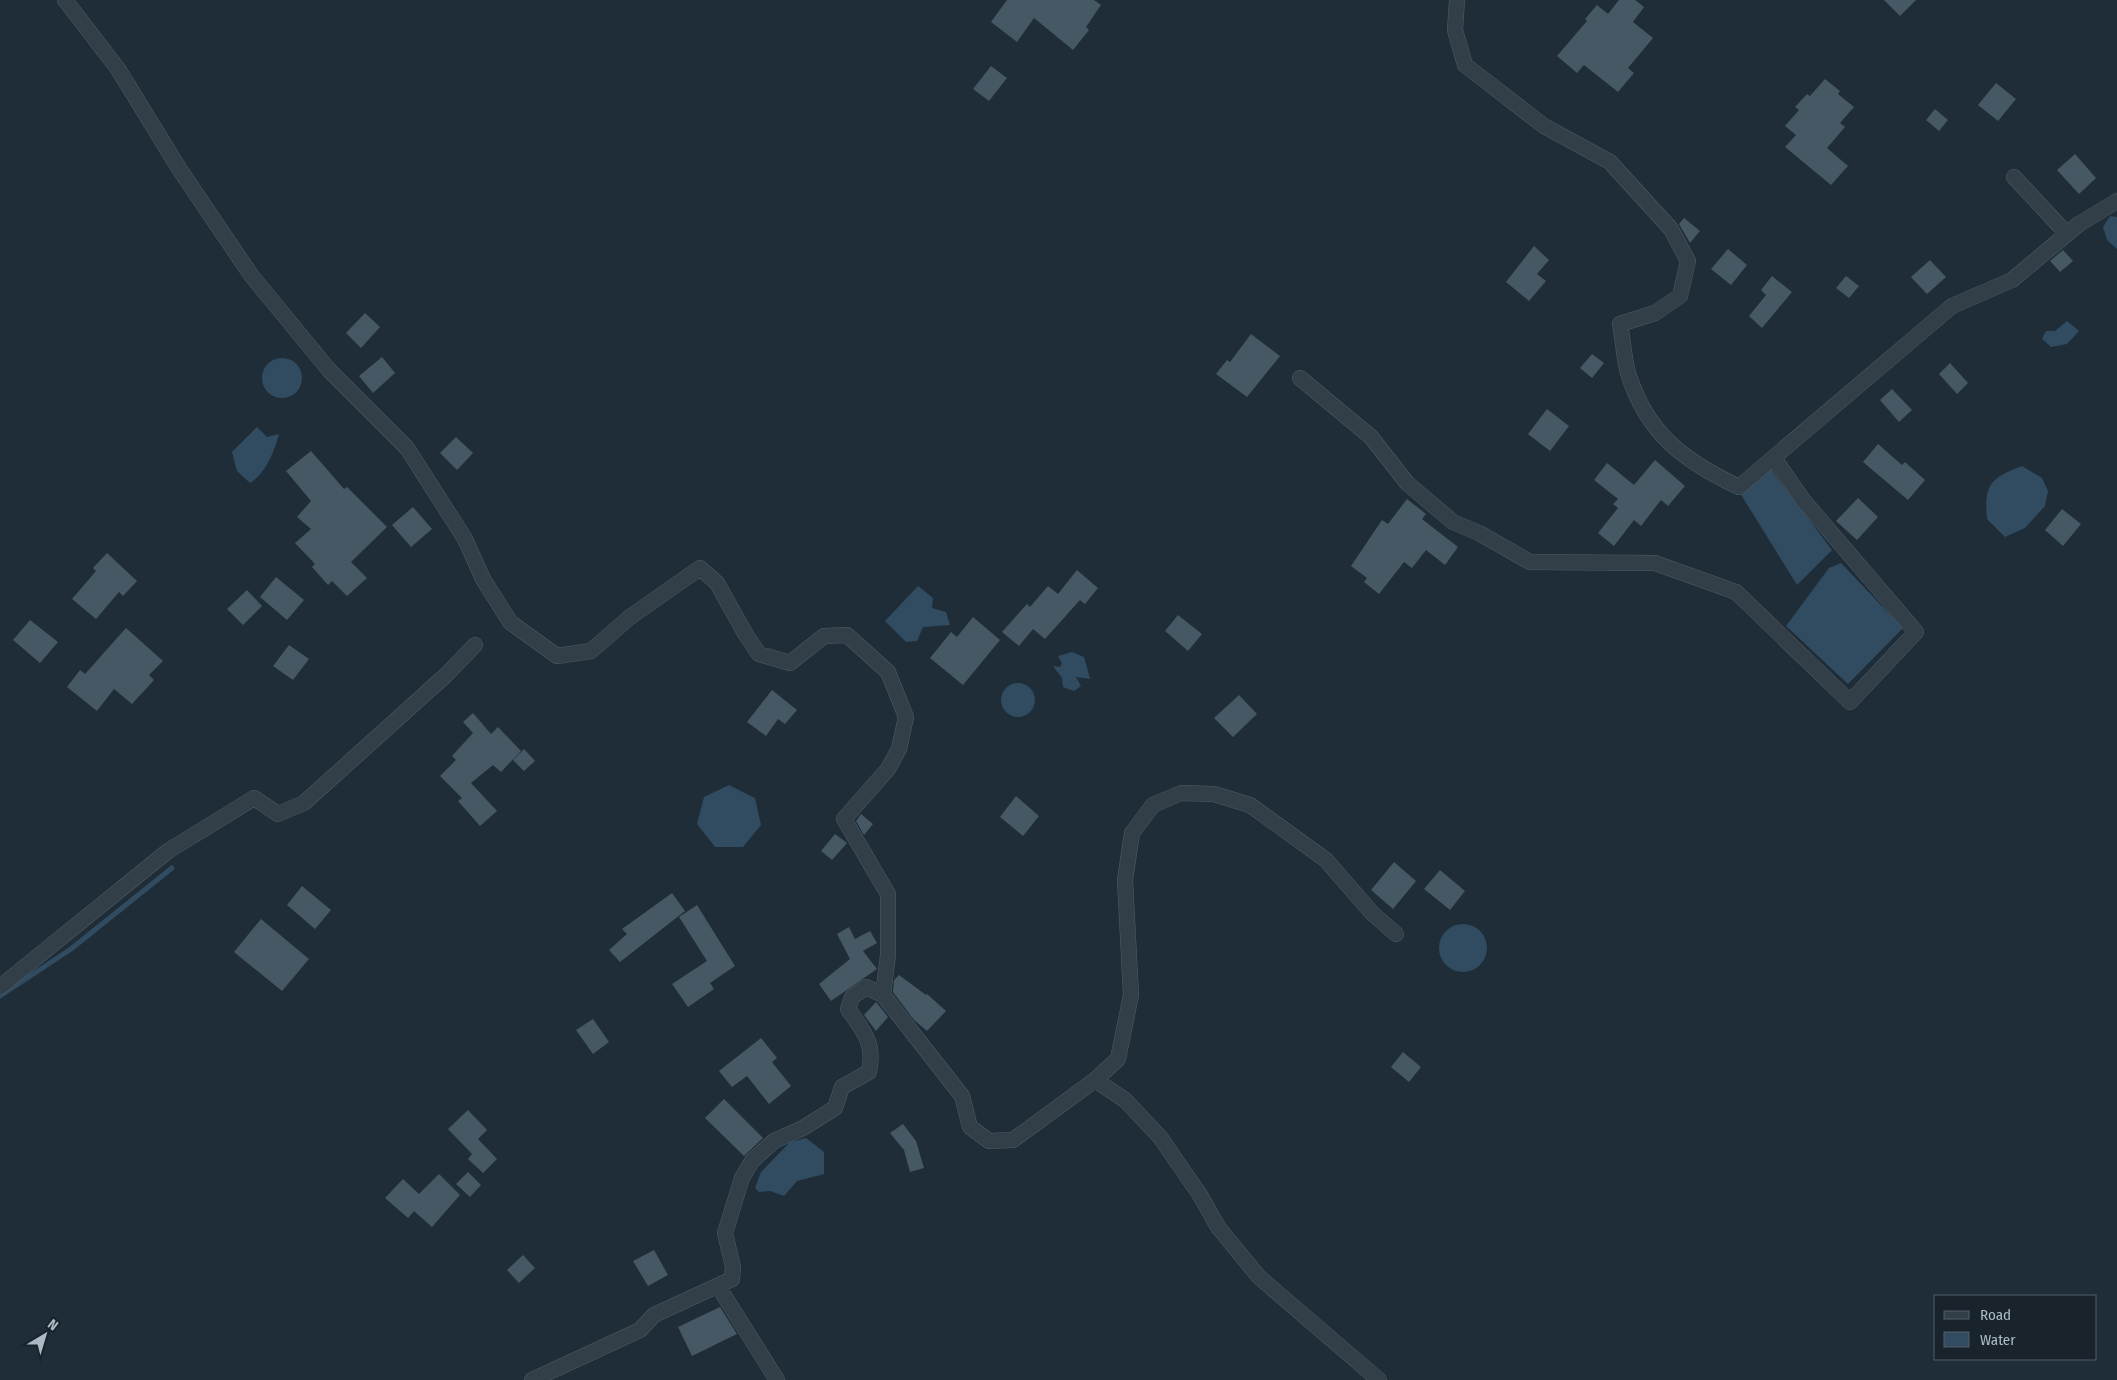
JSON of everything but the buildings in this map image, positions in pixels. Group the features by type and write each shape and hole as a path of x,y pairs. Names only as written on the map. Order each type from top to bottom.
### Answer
{"street":[{"path":"65,0 118,69 180,170 251,275 329,370 407,448 465,539 483,580 510,622 557,656 591,651 630,617 700,568 717,583 746,635 759,654 790,663 824,636 847,635 888,672 906,718 899,749 888,769 844,819 888,894 888,955 883,995"},
{"path":"1457,0 1455,30 1465,65 1544,126 1610,162 1671,229 1688,261 1680,296 1655,313 1620,324 1628,373 1648,416 1660,433 1679,453 1702,470 1739,487 1952,306 2012,280 2067,234 2117,201"},
{"path":"2014,177 2067,234"},
{"path":"1300,378 1371,436 1407,483 1453,522 1480,533 1530,562 1656,563 1736,592 1850,702 1916,632 1803,500 1774,458"},
{"path":"0,987 168,851 254,798 278,814 304,802 446,675 475,645"},
{"path":"532,1380 640,1330 654,1316 732,1279 733,1267 725,1233 742,1178 752,1161 774,1141 802,1128 835,1108 842,1087 869,1072 873,1054 865,1035 848,1009 852,997 866,987 883,995 962,1096 970,1127 989,1141 1013,1140 1095,1080 1118,1059 1131,995 1125,880 1132,833 1153,805 1182,793 1214,794 1250,805 1326,860 1372,913 1396,934"},
{"path":"1095,1080 1124,1100 1160,1137 1200,1195 1218,1227 1259,1277 1379,1380"},
{"path":"718,1286 778,1380"}],"water":[{"path":"2110,216 2117,217 2117,249 2107,240 2103,227"},
{"path":"2067,321 2079,331 2067,344 2051,347 2042,339 2046,331 2055,331"},
{"path":"282,358 296,364 302,378 296,392 282,398 268,392 262,378 268,364"},
{"path":"257,427 267,437 279,434 272,455 265,468 250,483 237,471 232,452"},
{"path":"2022,466 2042,478 2048,491 2045,506 2025,528 2005,537 1987,519 1988,490 1996,479"},
{"path":"1770,468 1832,550 1797,585 1740,493"},
{"path":"1841,563 1903,628 1848,684 1786,626 1829,568"},
{"path":"918,586 933,598 932,608 946,612 950,625 923,627 917,641 906,642 885,621"},
{"path":"1072,652 1084,657 1090,679 1076,677 1081,686 1074,691 1063,687 1062,678 1053,666 1060,667 1062,663 1058,656"},
{"path":"1018,683 1030,688 1035,700 1030,712 1018,717 1006,712 1001,700 1006,688"},
{"path":"729,785 755,798 761,825 743,847 715,847 697,824 704,797"},
{"path":"1463,924 1472,926 1480,931 1485,939 1487,948 1485,957 1480,965 1472,970 1463,972 1454,970 1446,965 1441,957 1439,948 1441,939 1446,931 1454,926"},
{"path":"806,1138 824,1152 824,1174 797,1181 784,1196 770,1191 759,1192 755,1188 761,1172 790,1142"}],"waterway":[{"path":"0,996 71,949 172,868"}]}
